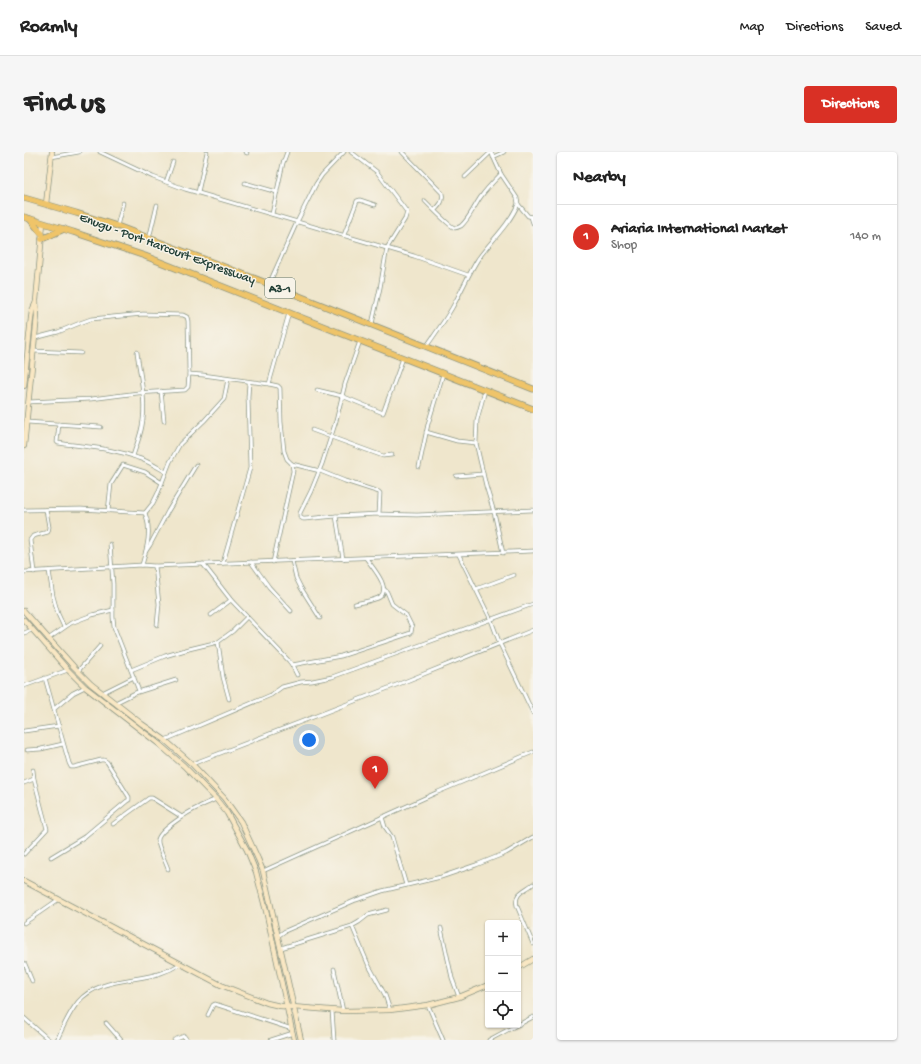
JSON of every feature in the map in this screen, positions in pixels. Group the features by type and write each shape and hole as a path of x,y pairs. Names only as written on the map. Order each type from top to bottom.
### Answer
{"highway":[{"name":"Enugu - Port Harcourt Expressway","path":"24,198 117,226 269,284 533,390"},
{"name":"Enugu - Port Harcourt Expressway","path":"27,218 145,256 533,409"},
{"path":"27,218 42,237 64,229"}],"main road":[{"path":"46,204 52,155"},
{"path":"24,446 33,351 38,316 36,301 43,223"},
{"path":"24,386 31,318 36,301"},
{"path":"24,611 48,640 91,684 115,704 165,740 192,764 224,798 241,822 263,871 300,1040"},
{"path":"24,620 68,670 85,686 159,744 184,766 216,799 227,813 247,850 256,872 267,915 294,1040"},
{"path":"24,882 221,985 267,1003 280,1006 344,1011 390,1010 428,1005 485,986"},
{"path":"521,966 533,959"}],"street":[{"path":"52,155 79,152"},
{"path":"100,152 166,182 387,248 468,276"},
{"path":"198,192 207,152"},
{"path":"272,214 286,152"},
{"path":"269,284 316,184 322,175 344,152"},
{"path":"351,152 377,172 406,212 405,219 387,248 372,325"},
{"path":"402,152 442,193 442,201 435,210"},
{"path":"465,177 491,152 501,174 517,198 518,204 526,214 532,217 533,223"},
{"path":"493,157 504,152"},
{"path":"166,182 173,162"},
{"path":"425,201 453,228 457,228 461,226 480,198 501,174"},
{"path":"245,182 277,192"},
{"path":"344,235 357,201 360,200 375,205"},
{"path":"117,226 123,203"},
{"path":"426,347 451,309 479,258 508,222 518,204"},
{"path":"149,239 157,205"},
{"path":"269,384 289,313"},
{"path":"28,402 91,399 187,389 188,387 188,321 183,315 143,314 91,319 58,332 35,338"},
{"path":"360,341 345,384 336,421 320,471 300,513 300,517 305,519 379,514 416,515 533,510"},
{"path":"33,351 81,354"},
{"path":"133,456 140,437 143,415 137,352"},
{"path":"318,390 342,396 383,413 403,358"},
{"path":"189,374 228,378 278,386 280,388 284,451 287,459 292,464 320,471 379,492 379,514"},
{"path":"419,467 426,432 443,374"},
{"path":"145,513 153,503 175,452 180,444 224,399 228,378"},
{"path":"223,563 250,468 249,382"},
{"path":"485,390 477,420 476,443 503,553"},
{"path":"161,391 164,421"},
{"path":"27,422 101,427"},
{"path":"60,424 58,443 104,448 139,458 166,472"},
{"path":"312,430 382,456 392,455"},
{"path":"426,432 457,441 476,443"},
{"path":"273,562 293,471 292,464"},
{"path":"108,511 112,484 123,465 145,472 162,483"},
{"path":"146,551 196,465"},
{"path":"456,476 483,474"},
{"path":"24,510 80,509 145,513"},
{"path":"34,572 30,540 33,536 48,532 49,527 46,510"},
{"path":"142,565 148,535 148,523 145,513"},
{"path":"336,516 343,559"},
{"path":"110,544 114,626 139,691"},
{"path":"24,572 142,565 155,566 273,562 533,551"},
{"path":"459,555 491,620 500,644 533,713"},
{"path":"355,604 381,596 384,589 384,584 366,558"},
{"path":"292,561 296,578 320,618"},
{"path":"251,562 269,587 291,611"},
{"path":"203,564 232,600 292,665 297,675"},
{"path":"155,566 159,604 157,625"},
{"path":"50,571 53,596 58,614 64,627"},
{"path":"476,589 514,575"},
{"path":"292,665 341,656 411,633 412,627 406,615 390,602 388,594 384,589"},
{"path":"211,615 232,600"},
{"path":"165,740 271,695 282,687 332,677 533,604"},
{"path":"48,640 71,623 92,615 113,610"},
{"path":"131,670 165,656 218,642 232,632 247,617"},
{"path":"24,633 32,630"},
{"path":"192,764 404,682 533,630"},
{"path":"218,642 223,676 229,699"},
{"path":"78,671 100,646"},
{"path":"24,686 68,670"},
{"path":"105,696 104,692 134,677"},
{"path":"45,678 71,767 74,768 104,760 107,762 129,797 129,800 84,836 52,857"},
{"path":"115,704 123,698 139,691 176,680"},
{"path":"54,708 73,693 85,686"},
{"path":"24,731 59,726"},
{"path":"27,750 64,744"},
{"path":"263,871 382,817 533,752"},
{"path":"24,854 47,829 33,770"},
{"path":"24,783 34,779"},
{"path":"113,824 149,798 152,798 182,817"},
{"path":"168,869 158,842 158,837 161,833 197,807 216,799"},
{"path":"382,817 385,827 392,837 406,885"},
{"path":"278,936 356,900 382,891 441,877 476,865 506,853 533,837"},
{"path":"533,884 517,896 515,900 533,944"},
{"path":"24,922 39,914 59,899"},
{"path":"281,948 352,926 360,922 368,915 387,910"},
{"path":"352,926 390,1010"},
{"path":"441,928 452,978 459,996"},
{"path":"24,964 32,981"},
{"path":"57,1040 65,1022 78,1002 89,993 105,985 160,974 180,964"},
{"path":"334,969 344,1011"},
{"path":"208,1015 215,1004 293,1031"},
{"path":"428,1005 443,1040"},
{"path":"332,1010 334,1040"},
{"path":"521,1023 533,1017"},
{"path":"24,1018 49,1040"},
{"path":"106,1023 121,1040"},
{"path":"489,1040 512,1028"},
{"path":"271,1040 293,1031"},
{"path":"174,1040 184,1036 187,1040"}],"place":[{"name":"Ariaria International Market","path":"375,789"}]}
